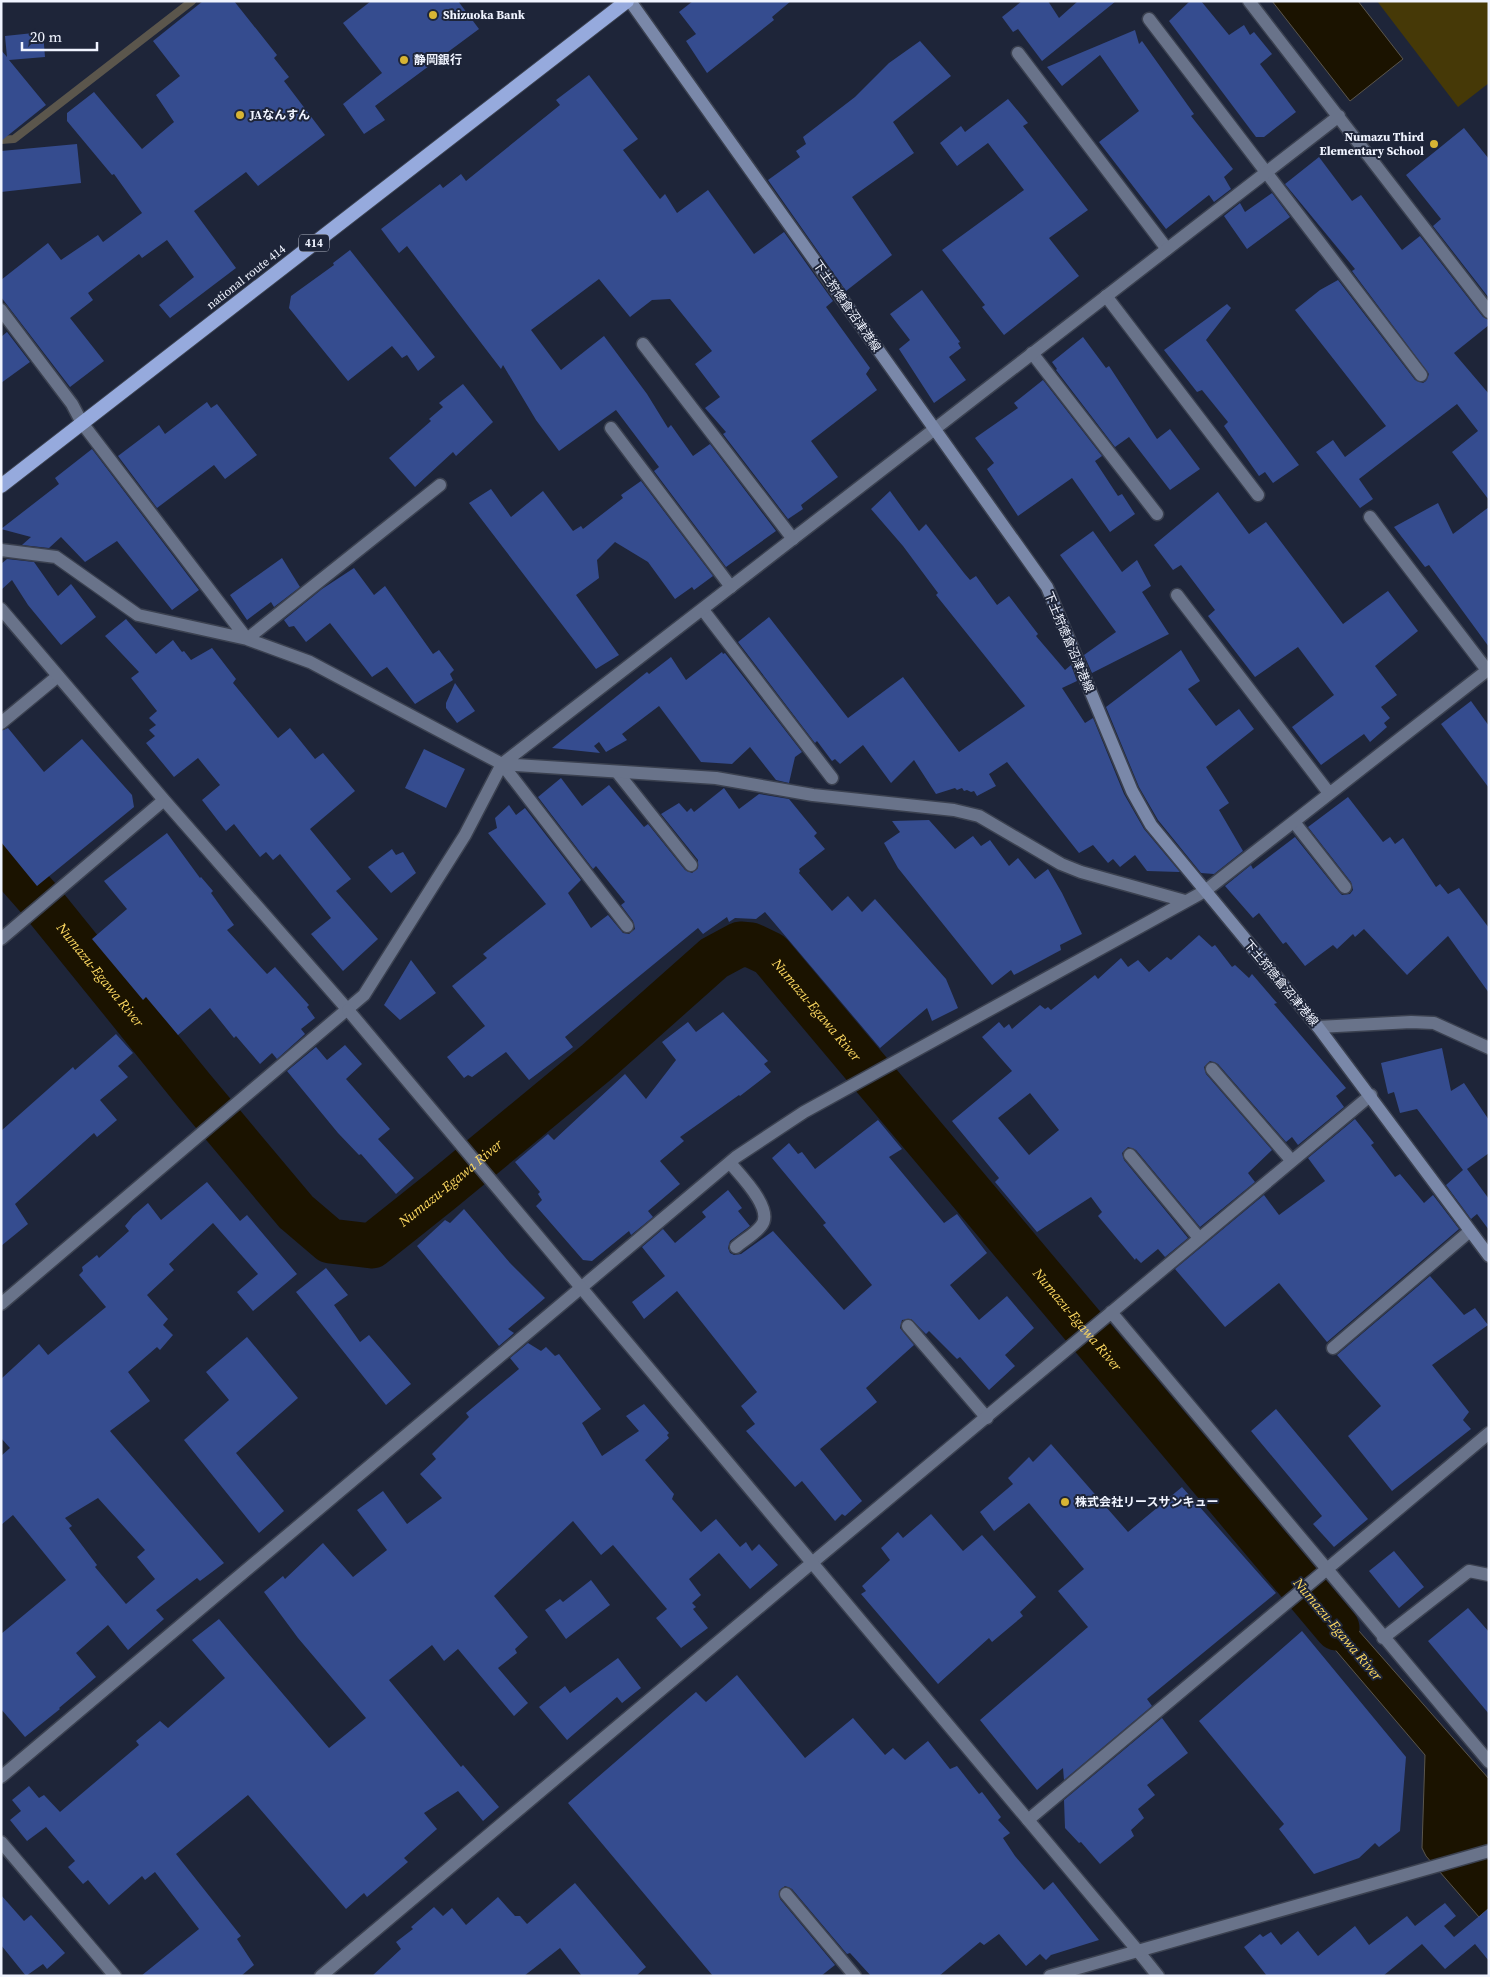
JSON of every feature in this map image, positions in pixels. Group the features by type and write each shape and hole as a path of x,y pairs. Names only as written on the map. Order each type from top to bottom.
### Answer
{"highway":[{"name":"national route 414","path":"1,486 628,1"}],"main road":[{"name":"下土狩徳倉沼津港線","path":"628,1 1047,587 1142,811 1205,891 1318,1027 1371,1095 1489,1256"}],"street":[{"path":"1250,1 1489,312"},
{"path":"1149,19 1421,375"},
{"path":"1018,54 1167,249"},
{"path":"1,1304 364,995 465,835 502,764 1339,116"},
{"path":"1106,296 1258,495"},
{"path":"1,310 72,404 82,423 246,639"},
{"path":"644,344 792,539"},
{"path":"1032,353 1157,514"},
{"path":"611,428 731,586"},
{"path":"246,639 440,486"},
{"path":"1,1776 730,1163 804,1112 1205,891 1488,670 1370,517"},
{"path":"1,550 56,557 128,609 145,618 246,639 310,662 502,764 716,778 813,795 968,812 993,824 1061,864 1105,880 1185,901"},
{"path":"1177,595 1329,793"},
{"path":"1,610 348,1010 813,1562 1158,1976"},
{"path":"703,610 832,778"},
{"path":"1,723 58,676"},
{"path":"502,764 626,926"},
{"path":"617,772 691,865"},
{"path":"1,939 164,800"},
{"path":"1294,822 1345,888"},
{"path":"1318,1027 1411,1022 1434,1023 1489,1048"},
{"path":"1212,1069 1291,1160"},
{"path":"321,1976 987,1418 1291,1160 1371,1095"},
{"path":"1130,1155 1199,1238"},
{"path":"730,1163 749,1185 763,1207 765,1217 762,1226 736,1246"},
{"path":"1332,1348 1470,1231"},
{"path":"1112,1312 1489,1762"},
{"path":"908,1326 987,1418"},
{"path":"1028,1820 1489,1433"},
{"path":"1384,1638 1469,1571 1489,1575"},
{"path":"1,1842 115,1976"},
{"path":"1050,1976 1489,1851"},
{"path":"786,1894 855,1976"}],"shaded area":[{"path":"1377,1 1489,1 1489,83 1458,107"}],"water":[{"path":"1272,1 1358,1 1403,59 1350,101"},
{"path":"1308,1573 1489,1779 1489,1908 1479,1917 1426,1856 1422,1848 1425,1755 1297,1605 1288,1589"}],"building":[{"path":"203,1 234,1 277,55 274,58 289,77 284,81 325,135 258,186 246,172 194,211 236,268 170,318 159,305 194,277 167,240 142,258 139,254 88,293 93,300 70,318 104,361 70,387 1,297 1,280 48,243 61,260 98,235 103,242 142,213 114,174 112,175 67,121 67,113 94,92 142,149 174,122 156,95 180,76 153,41"},
{"name":"静岡銀行","path":"371,1 458,1 479,29 375,106 385,120 364,134 343,104 382,73 343,23"},
{"path":"693,1 791,1 772,17 774,20 707,73 686,41 696,34 679,12"},
{"path":"1022,1 1048,1 1059,18 1078,1 1116,1 1042,61 1018,29 1013,32 1002,17"},
{"path":"1190,1 1201,1 1229,35 1244,25 1250,35 1254,32 1272,54 1260,64 1296,112 1264,137 1256,137 1169,21"},
{"path":"1135,30 1139,44 1142,41 1194,114 1191,116 1233,169 1224,177 1231,189 1214,202 1209,195 1166,229 1099,142 1139,111 1100,55 1062,86 1047,67"},
{"path":"43,32 45,57 9,60 46,105 1,141 1,50 7,57 5,36"},
{"path":"920,41 951,76 893,122 914,153 852,197 892,255 846,291 768,180 800,157 796,151 806,144 803,137 855,97 889,63"},
{"path":"589,75 638,139 623,150 660,199 665,194 677,213 708,190 754,254 784,232 833,301 826,307 870,368 866,374 877,390 811,441 838,477 801,505 803,509 788,519 723,434 726,432 705,408 720,397 695,364 712,351 670,299 652,300 630,317 599,279 531,330 561,370 604,336 647,394 668,428 671,425 693,456 710,444 776,531 726,567 654,471 659,467 616,410 559,451 536,420 503,365 501,369 407,246 399,253 381,229 440,184 443,188 461,174 466,181 560,105 556,100"},
{"path":"1008,99 1028,123 1023,126 1088,210 1049,238 1079,276 1004,335 982,307 985,305 942,250 1024,190 988,143 957,166 940,143 961,126 965,132"},
{"path":"1464,128 1489,159 1489,298 1433,226 1441,219 1406,175"},
{"path":"77,144 81,183 1,192 1,151"},
{"path":"1319,157 1352,201 1361,195 1402,250 1420,236 1483,317 1489,320 1489,325 1454,353 1489,394 1489,500 1452,452 1478,431 1457,404 1359,479 1373,499 1360,508 1316,452 1333,440 1345,457 1386,426 1295,310 1320,290 1338,280 1415,380 1423,383 1429,374 1352,271 1355,269 1285,184"},
{"path":"1272,193 1290,217 1247,249 1224,216 1240,203 1245,212"},
{"path":"350,250 435,357 418,371 407,355 402,358 392,346 348,381 289,308 291,296 334,265 333,263"},
{"path":"922,290 960,342 958,343 961,348 949,357 966,380 934,403 899,349 910,340 890,314"},
{"path":"1227,304 1231,308 1206,340 1299,465 1273,483 1265,472 1259,476 1224,426 1228,422 1202,390 1197,392 1164,350"},
{"path":"7,332 30,362 1,383 1,337"},
{"path":"1083,337 1106,368 1109,366 1157,439 1170,429 1200,469 1170,490 1129,437 1115,447 1056,370 1052,362"},
{"path":"1043,380 1102,456 1095,461 1118,496 1122,494 1135,514 1110,532 1072,478 1018,516 987,469 994,463 975,438 1018,408 1014,403"},
{"path":"463,384 493,422 456,456 453,452 415,487 389,458 431,421 429,419 443,407 439,403"},
{"path":"207,402 211,408 217,404 257,455 225,479 214,465 157,508 118,456 159,425 165,434"},
{"path":"92,449 199,590 172,610 117,541 85,562 61,537 49,548 22,545 31,537 1,529 59,484 55,478"},
{"path":"641,481 713,576 694,590 692,587 675,599 648,562 615,542 597,560 599,578 576,595 619,655 596,669 469,503 491,489 511,517 543,491 573,531 581,526 583,529 623,498 621,495"},
{"path":"890,491 919,531 926,524 970,580 976,576 997,605 1009,596 1038,634 1036,636 1065,670 1071,665 1077,681 1062,688 1085,723 1093,718 1124,794 1144,829 1180,872 1147,871 1135,855 1120,867 1113,859 1108,863 1093,845 1079,853 1007,762 989,774 996,786 977,796 974,791 964,791 962,788 957,790 955,788 936,794 914,760 891,783 863,745 840,764 835,759 832,761 817,741 815,743 738,642 769,617 848,718 903,677 959,752 1025,706 936,595 938,593 903,546 871,509"},
{"path":"1218,492 1249,534 1266,522 1343,624 1388,591 1418,631 1375,666 1397,695 1381,707 1390,718 1384,723 1387,727 1370,742 1364,734 1321,765 1292,727 1334,695 1298,647 1255,677 1208,616 1215,610 1181,565 1173,570 1154,545"},
{"path":"1438,503 1453,534 1489,507 1489,647 1429,565 1425,567 1394,527"},
{"path":"1093,531 1122,572 1137,560 1151,586 1142,592 1169,634 1092,673 1084,655 1116,632 1060,555"},
{"path":"282,558 300,587 274,607 271,602 247,620 230,595"},
{"path":"7,559 34,562 58,596 71,584 96,617 61,645 28,605 12,580 1,590 1,564"},
{"path":"354,568 374,595 385,586 433,654 439,650 454,670 450,674 453,680 415,704 387,667 372,677 330,623 306,642 294,626 289,627 284,620 322,589"},
{"path":"126,619 156,654 173,640 191,660 212,648 236,679 233,683 278,738 290,728 315,759 323,753 355,791 310,829 351,879 336,891 378,939 343,971 311,934 331,918 280,854 273,860 266,852 260,857 234,824 226,831 202,800 220,785 198,758 174,777 146,743 155,736 149,730 156,725 149,718 157,711 131,678 139,672 105,636"},
{"path":"1181,650 1200,681 1188,689 1216,726 1239,709 1254,729 1206,767 1229,803 1219,810 1243,851 1214,874 1201,873 1158,820 1139,787 1106,707"},
{"path":"722,652 723,654 725,653 802,752 795,757 789,783 776,780 750,747 732,764 701,762 659,706 622,734 627,740 606,752 599,742 594,746 600,753 552,748 647,672 649,674 671,657 686,680"},
{"path":"455,683 475,711 457,723 446,708 446,703"},
{"path":"1471,701 1489,726 1489,788 1441,724"},
{"path":"8,728 44,772 82,739 132,795 134,807 37,886 1,842 1,731"},
{"path":"424,749 465,769 446,808 405,788"},
{"path":"561,778 582,806 609,785 644,827 648,824 685,870 692,873 698,868 698,860 661,814 679,803 687,812 691,808 694,812 724,788 739,809 759,794 789,799 817,833 814,836 825,849 799,869 799,873 832,911 848,896 862,912 875,899 946,979 958,1008 932,1021 927,1008 880,1048 765,912 756,919 735,918 729,922 727,917 703,934 698,928 565,1037 573,1047 529,1080 506,1052 472,1077 468,1075 464,1078 447,1057 485,1026 452,986 487,958 483,954 546,904 488,833 497,828 495,818 509,805 516,815 525,808 581,880 568,893 591,928 608,915 623,933 629,934 635,929 633,921 621,905 625,902 596,866 593,869 538,797"},
{"path":"1348,797 1383,842 1390,837 1395,844 1403,838 1436,887 1440,884 1448,894 1459,888 1489,928 1489,993 1448,936 1407,975 1364,929 1355,937 1353,934 1337,949 1333,945 1305,966 1286,942 1283,944 1259,913 1253,918 1225,886 1251,865 1253,869 1295,837 1339,892 1342,895 1350,894 1353,890 1351,882 1308,827"},
{"path":"929,820 955,849 973,836 981,846 990,840 1009,866 1018,858 1035,879 1048,869 1082,934 1060,945 1061,950 1014,975 1011,970 992,985 898,868 884,843 900,832 892,821"},
{"path":"167,833 200,878 213,891 211,893 234,925 227,930 267,974 275,967 309,1005 307,1007 315,1018 301,1029 305,1034 277,1059 272,1053 260,1064 236,1036 234,1038 210,1008 178,1035 146,997 143,1000 92,939 127,909 104,881"},
{"path":"392,849 396,855 403,852 416,873 391,893 368,867"},
{"path":"1199,935 1212,947 1215,945 1232,967 1235,965 1249,978 1252,974 1277,1003 1274,1004 1346,1088 1336,1096 1344,1107 1298,1145 1292,1137 1286,1142 1218,1064 1210,1061 1204,1067 1206,1074 1272,1150 1248,1173 1255,1182 1200,1227 1136,1150 1128,1147 1122,1153 1124,1160 1188,1238 1165,1257 1158,1249 1141,1263 1136,1258 1135,1260 1098,1216 1102,1212 1091,1197 1037,1232 995,1182 999,1178 952,1121 1012,1071 982,1037 999,1022 1004,1028 1009,1024 1012,1029 1040,1005 1045,1009 1048,1007 1051,1010 1095,975 1098,979 1121,958 1128,967 1138,960 1149,972 1167,957 1171,960","holes":["1030,1093 1059,1130 1029,1155 998,1118"]},
{"path":"411,960 436,993 400,1020 384,1005"},
{"path":"723,1012 768,1061 764,1064 771,1072 740,1096 680,1137 684,1141 660,1161 680,1184 648,1211 653,1217 631,1235 629,1231 592,1261 583,1260 536,1206 542,1200 538,1194 540,1192 515,1162 548,1134 554,1140 625,1074 646,1099 676,1060 662,1042 688,1022 696,1032"},
{"path":"116,1034 133,1053 118,1066 128,1077 100,1100 117,1120 97,1137 94,1133 15,1204 28,1224 1,1246 1,1131 73,1067 75,1070"},
{"path":"345,1045 362,1064 346,1079 390,1129 378,1139 414,1178 396,1194 361,1154 359,1155 338,1133 287,1071 316,1047 327,1060"},
{"path":"1442,1048 1451,1091 1464,1083 1489,1120 1489,1153 1467,1169 1489,1199 1489,1230 1477,1214 1471,1219 1446,1185 1463,1170 1417,1109 1400,1113 1394,1092 1388,1094 1381,1063"},
{"path":"1355,1119 1374,1143 1371,1145 1395,1177 1400,1174 1424,1203 1433,1195 1459,1229 1327,1342 1279,1283 1225,1327 1175,1269 1264,1195 1279,1215 1325,1181 1308,1158"},
{"path":"878,1120 902,1149 889,1157 944,1223 957,1214 987,1253 950,1285 979,1320 1007,1296 1034,1328 1005,1355 1015,1366 989,1390 960,1357 957,1359 929,1331 926,1334 911,1319 902,1320 900,1328 914,1345 866,1388 877,1402 820,1449 862,1501 845,1516 842,1514 835,1521 802,1481 795,1487 746,1431 755,1424 741,1406 757,1392 677,1291 644,1319 632,1302 665,1276 642,1247 663,1229 675,1243 706,1217 702,1212 728,1190 742,1208 738,1211 750,1226 730,1241 728,1248 730,1253 734,1255 741,1254 773,1231 844,1310 872,1285 823,1225 826,1223 772,1158 789,1143 798,1154 802,1152 815,1169"},
{"path":"207,1182 240,1221 247,1215 297,1274 253,1311 237,1292 258,1274 213,1223 169,1264 174,1270 147,1295 168,1319 163,1325 173,1335 160,1350 157,1347 128,1372 150,1401 110,1431 224,1563 200,1581 197,1578 156,1610 164,1619 128,1650 108,1625 76,1653 96,1677 25,1737 1,1709 1,1634 66,1580 13,1515 1,1525 1,1456 10,1448 1,1438 1,1379 39,1344 48,1355 106,1307 79,1275 83,1271 82,1267 97,1255 99,1258 129,1231 125,1226 148,1203 161,1220","holes":["98,1498 145,1550 137,1557 155,1579 126,1604 95,1567 97,1565 69,1528 72,1526 65,1518"]},
{"path":"464,1209 510,1263 545,1298 508,1329 514,1333 499,1346 417,1246 445,1220 450,1223"},
{"path":"326,1268 348,1295 334,1305 360,1342 369,1335 411,1384 386,1405 296,1292"},
{"path":"1430,1276 1464,1315 1475,1308 1488,1325 1432,1365 1469,1412 1463,1420 1471,1429 1392,1491 1348,1436 1381,1406 1337,1355"},
{"path":"247,1337 298,1398 236,1453 284,1511 259,1533 184,1440 229,1400 206,1372"},
{"path":"528,1343 541,1351 546,1347 555,1356 559,1354 601,1409 582,1423 602,1456 639,1431 626,1416 644,1404 669,1433 667,1435 669,1438 645,1460 674,1494 672,1499 701,1532 716,1519 740,1547 746,1542 752,1551 759,1544 778,1565 750,1589 719,1553 689,1579 701,1595 692,1603 696,1607 693,1609 708,1628 681,1648 656,1618 667,1609 613,1545 601,1555 573,1521 494,1596 528,1637 515,1649 517,1653 498,1668 528,1703 514,1716 458,1649 444,1661 432,1645 389,1680 461,1767 463,1765 499,1807 483,1821 458,1791 424,1813 437,1829 404,1858 408,1862 367,1897 364,1893 346,1909 248,1795 176,1854 241,1936 237,1939 254,1965 241,1976 141,1976 199,1929 155,1872 145,1880 142,1876 109,1905 88,1880 83,1884 68,1867 75,1861 46,1827 27,1841 10,1820 21,1811 12,1800 29,1786 39,1798 44,1795 60,1812 139,1745 136,1741 160,1721 168,1728 225,1678 192,1640 219,1619 329,1748 366,1718 298,1638 264,1592 283,1576 285,1579 323,1543 353,1577 387,1550 357,1510 383,1491 407,1524 442,1498 420,1474 436,1459 432,1454 469,1417 466,1413 519,1369 510,1358"},
{"path":"1276,1409 1368,1519 1334,1547 1313,1524 1322,1516 1251,1431"},
{"path":"1051,1444 1128,1532 1182,1487 1276,1593 1147,1699 1152,1706 1064,1780 1063,1768 1037,1790 980,1720 1088,1627 1058,1591 1084,1569 1029,1503 994,1531 980,1512 1013,1484 1008,1478 1029,1457 1033,1462"},
{"path":"931,1514 963,1551 982,1535 1036,1597 1020,1612 1023,1616 992,1642 989,1638 938,1684 861,1594 866,1591 862,1586 890,1560 881,1548 898,1532 903,1538"},
{"path":"1394,1551 1424,1587 1399,1608 1369,1571"},
{"path":"591,1580 610,1605 566,1639 545,1610 560,1599 563,1602"},
{"path":"1468,1608 1489,1632 1489,1714 1428,1641"},
{"path":"1302,1631 1406,1757 1400,1831 1379,1847 1375,1843 1359,1858 1314,1874 1279,1829 1284,1824 1199,1721"},
{"path":"618,1658 641,1688 622,1703 617,1697 567,1740 539,1707 565,1686 570,1693"},
{"path":"737,1675 805,1758 853,1718 885,1755 893,1748 905,1760 928,1741 950,1769 957,1766 979,1794 982,1792 1001,1817 998,1820 1010,1833 1003,1838 1015,1856 1044,1890 1053,1882 1099,1940 1051,1955 1046,1960 1040,1954 1026,1966 999,1934 984,1945 980,1942 939,1976 871,1976 850,1953 847,1954 792,1889 785,1886 779,1891 780,1899 835,1965 821,1976 713,1976 568,1803 696,1692 706,1702"},
{"path":"1162,1718 1188,1753 1147,1785 1155,1795 1138,1809 1144,1818 1131,1830 1134,1836 1100,1864 1081,1842 1079,1843 1065,1828 1064,1800"},
{"path":"575,1883 646,1967 636,1976 582,1976 560,1948 524,1976 372,1976 401,1949 396,1942 413,1929 411,1927 434,1907 443,1916 452,1908 466,1925 498,1897 515,1916 520,1916 527,1924"},
{"path":"1,1895 24,1921 31,1915 65,1953 47,1969 43,1964 26,1976 1,1945"},
{"path":"1445,1903 1456,1916 1444,1926 1454,1937 1489,1908 1489,1961 1475,1944 1445,1969 1422,1944 1383,1976 1267,1976 1244,1947 1260,1934 1263,1937 1271,1932 1281,1945 1298,1931 1318,1956 1355,1926 1369,1945 1407,1916 1415,1926"}],"waterway":[{"path":"1,140 14,139 192,1"},
{"name":"Numazu-Egawa River","path":"1,856 40,900 192,1088 296,1212 330,1241 372,1246 597,1062 714,958 740,944 751,945 770,954 1337,1628"}],"place":[{"name":"Shizuoka Bank","path":"433,15"},
{"name":"静岡銀行","path":"404,60"},
{"name":"JAなんすん","path":"240,115"},
{"name":"Numazu Third Elementary School","path":"1434,144"},
{"name":"株式会社リースサンキュー","path":"1065,1502"}]}
